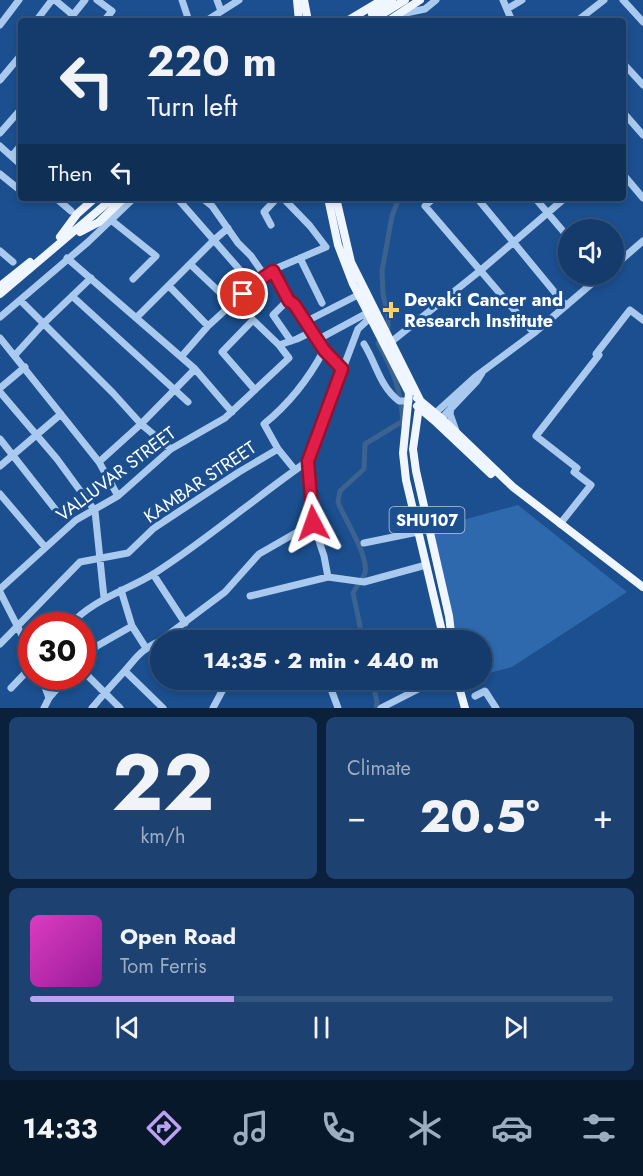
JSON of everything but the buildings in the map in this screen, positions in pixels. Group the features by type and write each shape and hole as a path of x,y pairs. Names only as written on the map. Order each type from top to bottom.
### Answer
{"main road":[{"path":"297,0 299,18"},
{"path":"304,0 307,18"},
{"path":"363,18 392,0"},
{"path":"376,18 405,0"},
{"path":"395,17 420,0"},
{"path":"352,18 380,1"},
{"path":"63,238 77,214 92,201"},
{"path":"86,220 102,201"},
{"path":"0,286 108,201"},
{"path":"0,294 63,238 99,222 121,201"},
{"path":"329,201 338,246 368,316 385,338 430,412 511,492 643,592"},
{"path":"337,201 351,262 385,338 405,399 430,412 456,431 513,487 643,587"},
{"name":"SHU107","path":"405,399 404,463 442,630"},
{"name":"SHU107","path":"430,412 416,423 413,449 451,630"},
{"path":"404,463 415,462"},
{"path":"415,518 426,516"},
{"path":"460,690 465,708"}],"street":[{"path":"0,25 19,0"},
{"path":"38,18 53,0 71,18 85,0"},
{"path":"97,0 112,11 107,18"},
{"path":"182,0 188,18"},
{"path":"217,0 221,11"},
{"path":"210,18 239,0"},
{"path":"395,17 425,9 436,0"},
{"path":"503,0 511,18"},
{"path":"507,9 522,0"},
{"path":"583,18 604,0"},
{"path":"623,0 643,22"},
{"path":"0,80 18,59"},
{"path":"626,66 643,85"},
{"path":"0,133 18,112"},
{"path":"626,116 643,135"},
{"path":"0,146 18,162"},
{"path":"12,156 18,149"},
{"path":"0,174 18,189"},
{"path":"626,178 643,198"},
{"path":"59,201 71,211"},
{"path":"0,317 132,201"},
{"path":"180,201 253,285"},
{"path":"206,201 212,206 265,276"},
{"path":"271,225 264,210 274,201"},
{"path":"286,201 326,247"},
{"path":"431,201 425,206 534,333"},
{"path":"479,201 566,306"},
{"path":"537,201 558,226"},
{"path":"385,338 480,270 561,201"},
{"path":"111,220 156,256 133,279"},
{"path":"136,318 228,228"},
{"path":"624,257 643,241"},
{"path":"181,357 208,326 265,276 326,247 338,246"},
{"path":"0,250 13,262"},
{"path":"67,258 195,369 231,412"},
{"path":"300,258 322,303"},
{"path":"191,265 232,304"},
{"path":"273,271 289,301 294,304 324,350 342,369"},
{"path":"15,355 44,323 91,278"},
{"path":"169,285 208,326"},
{"path":"430,412 447,407 477,381 482,373 590,285"},
{"path":"305,322 358,295"},
{"path":"72,296 188,402"},
{"path":"20,300 141,424 171,449"},
{"path":"289,301 273,315 291,341"},
{"path":"560,524 591,485 574,472 577,468 536,436 630,310 643,320"},
{"path":"317,340 368,316"},
{"path":"328,577 313,523 308,461 358,329 368,316"},
{"path":"255,390 222,352 253,321 279,345 311,332"},
{"path":"0,338 99,462 118,496"},
{"path":"364,344 379,377 393,396 405,399"},
{"name":"VALLUVAR STREET","path":"0,591 76,520 118,496 171,449 225,418 289,358 279,345"},
{"path":"296,470 278,449 264,424 297,394 312,373 324,350"},
{"path":"25,367 0,390 95,510 104,598"},
{"path":"99,462 141,424 195,369"},
{"path":"430,412 447,407"},
{"path":"447,407 456,431"},
{"path":"0,466 61,414"},
{"path":"0,439 55,509"},
{"name":"KAMBAR STREET","path":"0,644 80,562 128,553 154,528 278,449"},
{"path":"84,612 104,598 153,573 308,461"},
{"path":"0,494 45,547"},
{"path":"176,630 225,592 259,554 313,523"},
{"path":"364,543 418,532"},
{"path":"250,596 328,577 361,582 426,565"},
{"path":"153,573 185,623"},
{"path":"121,590 132,626 146,648"},
{"path":"0,591 18,630"},
{"path":"96,647 132,626"},
{"path":"92,708 131,661 150,646"},
{"path":"125,671 163,708"},
{"path":"11,688 18,681"},
{"path":"96,685 120,708"},
{"path":"46,690 49,698"},
{"path":"44,708 56,690"},
{"path":"213,708 223,690"},
{"path":"331,690 338,708"},
{"path":"381,708 416,690"},
{"path":"475,696 485,691 496,708"}],"shaded area":[{"path":"518,505 627,592 512,667 492,672 492,630 456,630 433,528"}],"waterway":[{"path":"388,331 382,271 392,216 398,201"},
{"path":"361,630 353,593 365,573 365,565 360,547 338,502 340,491 364,469 365,444 403,421 395,380 378,343 382,338"},
{"path":"374,690 376,708"}],"place":[{"name":"Devaki Cancer and Research Institute","path":"391,310"}],"route":[{"path":"243,294 273,271 289,301 294,304 330,358 342,369 308,461 313,523"}]}
